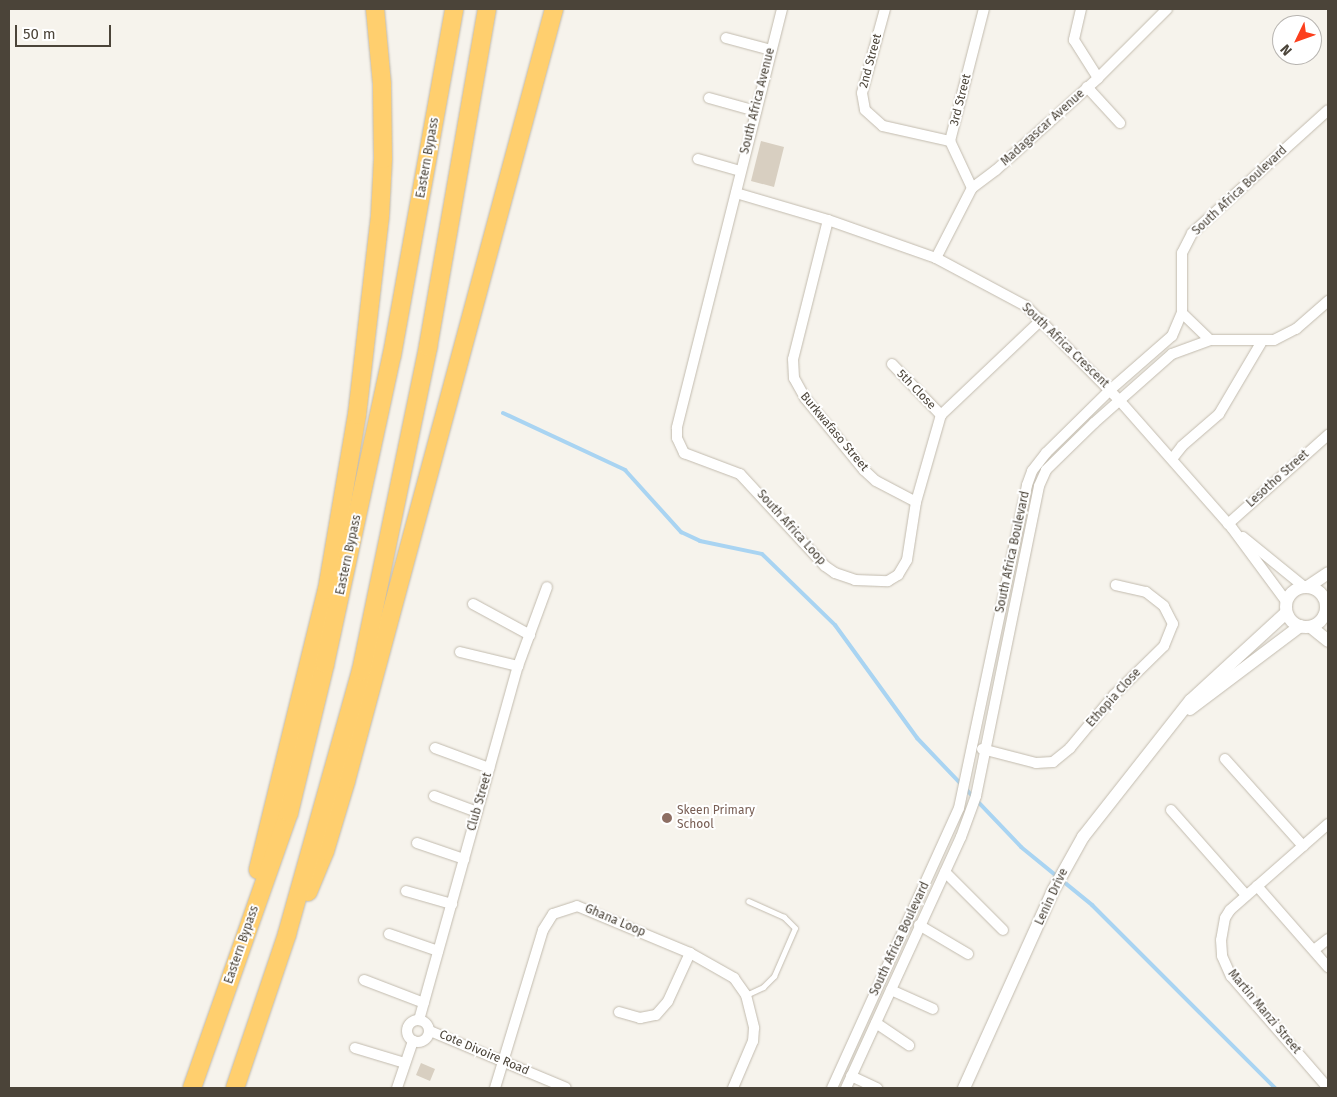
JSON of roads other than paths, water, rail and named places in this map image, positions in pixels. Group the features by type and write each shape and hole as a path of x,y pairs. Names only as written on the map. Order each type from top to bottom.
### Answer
{"highway":[{"path":"235,963 327,590 354,433 381,197 382,84 375,9"},
{"name":"Eastern Bypass","path":"192,1088 289,813 325,664 392,355 454,9"},
{"path":"235,1088 287,934 361,671 428,347 487,9"},
{"path":"287,934 318,870 346,781 554,9"}],"street":[{"name":"South Africa Avenue","path":"736,193 782,9"},
{"name":"2nd Street","path":"885,9 862,93 865,110 883,126 950,141"},
{"name":"3rd Street","path":"972,188 950,141 984,9"},
{"path":"1081,9 1074,40 1098,78"},
{"name":"Madagascar Avenue","path":"936,258 972,188 996,170 1098,78 1157,22 1167,9"},
{"path":"726,38 771,50"},
{"path":"1087,87 1120,123"},
{"path":"709,98 756,110"},
{"name":"South Africa Boulevard","path":"832,1088 959,808 1029,478 1046,452 1110,390 1164,347 1178,326 1182,313 1182,253 1192,234 1328,110"},
{"path":"698,159 740,171"},
{"name":"South Africa Crescent","path":"736,193 828,220 936,258 1016,299 1041,320 1120,400 1172,459 1230,526 1286,607"},
{"name":"South Africa Loop","path":"736,193 677,428 679,446 692,457 740,474 824,566 855,580 888,581 903,569 916,502 941,415"},
{"name":"Burkwafaso Street","path":"828,220 793,359 794,378 805,398 864,470 876,481 916,502"},
{"name":"South Africa Boulevard","path":"846,1088 966,824 983,771 1042,478 1056,458 1172,354 1210,340 1261,342 1284,336 1296,329 1328,301"},
{"path":"1182,313 1210,340"},
{"path":"941,415 1041,320"},
{"path":"1172,459 1182,446 1220,414 1261,342"},
{"name":"5th Close","path":"892,364 941,415"},
{"name":"Lesotho Street","path":"1230,526 1328,435"},
{"name":"South Africa Crescent","path":"1230,526 1306,586"},
{"path":"1169,724 1208,682 1286,607 1292,591 1306,586 1328,573"},
{"name":"Ethopia Close","path":"973,749 1036,763 1053,762 1070,748 1114,695 1164,646 1173,624 1164,606 1146,592 1116,585"},
{"path":"1169,724 1327,611 1321,593 1306,586"},
{"name":"Club Street","path":"419,1020 518,666 547,587"},
{"path":"473,604 530,635"},
{"path":"1286,607 1306,627 1328,641"},
{"path":"460,652 518,666"},
{"name":"Lenin Drive","path":"964,1088 1063,870 1092,824 1169,724"},
{"path":"435,748 489,768"},
{"path":"1225,759 1303,846"},
{"path":"434,796 477,812"},
{"path":"1171,810 1246,895"},
{"name":"Martin Manzi Street","path":"1328,824 1246,895 1224,918 1221,948 1226,966 1328,1088"},
{"path":"417,843 464,859"},
{"path":"945,872 1003,930"},
{"path":"1257,886 1328,967"},
{"path":"406,891 452,904"},
{"name":"Ghana Loop","path":"495,1088 543,930 553,914 560,910 584,907 690,953 726,971 746,995 753,1016 753,1041 732,1088"},
{"path":"919,925 968,954"},
{"path":"389,934 438,951"},
{"path":"1314,950 1328,939"},
{"path":"619,1012 640,1018 656,1015 668,1001 690,953"},
{"path":"364,980 424,1003"},
{"path":"891,990 932,1009"},
{"path":"397,1088 413,1041 407,1029 410,1024 419,1020 428,1025 430,1031 423,1041 413,1041"},
{"path":"876,1023 909,1045"},
{"name":"Cote Divoire Road","path":"430,1031 566,1088"},
{"path":"355,1048 405,1063"},
{"path":"852,1076 876,1088"}],"lane":[{"path":"746,995 763,987 774,976 795,932 789,920 748,901"}],"waterway":[{"path":"503,413 625,470 681,532 700,541 762,554 835,625 917,738 1021,847 1092,905 1275,1088"}],"place":[{"name":"Skeen Primary School","path":"667,818"}]}
